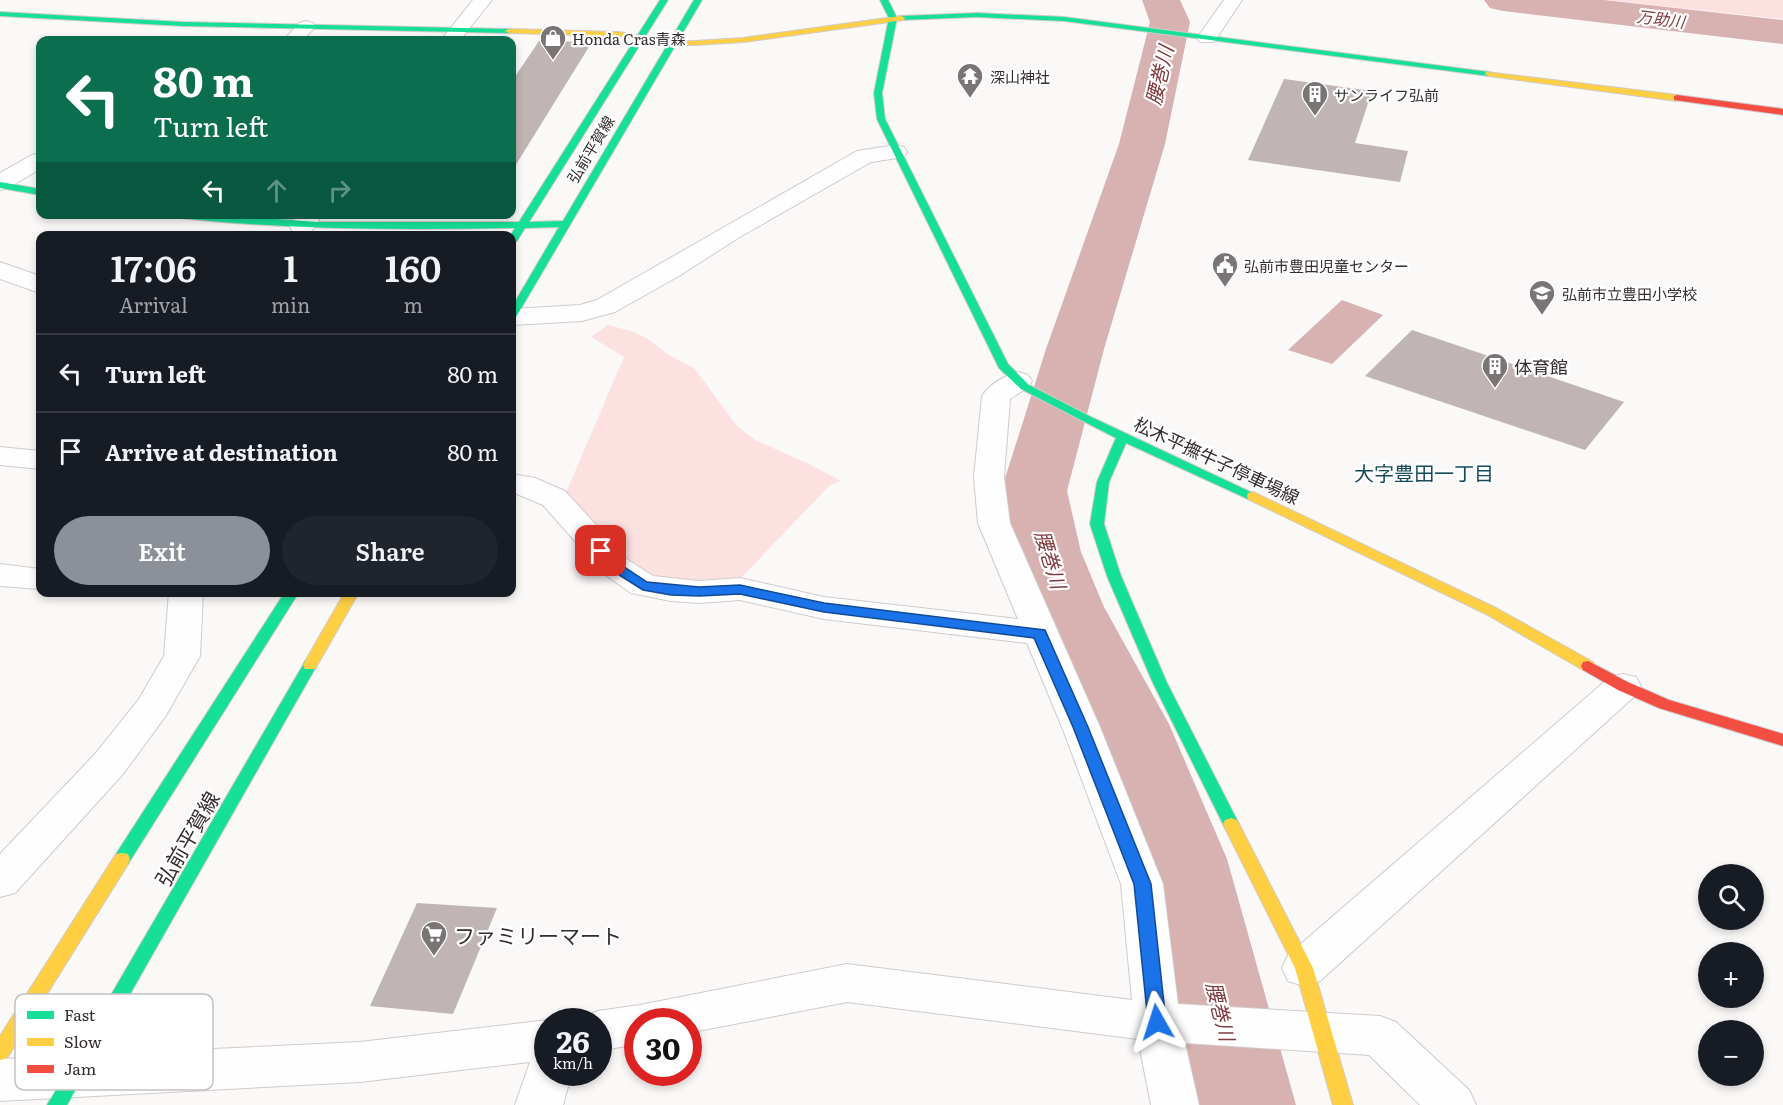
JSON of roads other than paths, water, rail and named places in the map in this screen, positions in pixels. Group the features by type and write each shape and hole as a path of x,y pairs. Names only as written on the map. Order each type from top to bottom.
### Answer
{"main road":[{"name":"弘前平賀線","path":"516,235 664,0"},
{"name":"弘前平賀線","path":"516,309 698,0"},
{"path":"884,0 893,18"},
{"path":"0,14 183,24 299,34 619,34 673,43 708,43 893,18 980,15 1024,17 1140,29 1783,112"},
{"name":"松木平撫牛子停車場線","path":"893,18 878,93 880,119 1003,366 1021,384 1087,420 1323,528 1491,610 1623,686 1664,704 1783,740"},
{"path":"0,184 36,191"},
{"path":"209,219 254,225 306,220 565,224"},
{"path":"1123,436 1103,482 1097,524 1114,576 1160,683 1304,968 1305,1031 1343,1105"},
{"path":"37,994 289,597"},
{"name":"弘前平賀線","path":"121,994 349,597"},
{"path":"0,1052 15,1028"}],"street":[{"path":"454,35 483,0"},
{"path":"1200,37 1233,0"},
{"path":"516,316 582,313 606,306 865,156 896,152"},
{"path":"0,184 36,162"},
{"path":"0,270 36,284"},
{"path":"1021,384 996,396 989,477 994,523 1081,727 1142,884 1174,1022 1175,1105"},
{"path":"0,456 36,460"},
{"path":"516,484 554,498 616,567 643,585 671,591 699,592 740,589 824,608 1040,633"},
{"path":"0,575 36,579"},
{"path":"0,881 121,750 152,708 182,656 186,597"},
{"path":"1304,968 1623,686"},
{"path":"702,1011 847,983 1174,1022 1380,1036 1452,1105"},
{"path":"213,1076 534,1042"},
{"path":"0,1080 15,1083"},
{"path":"538,1105 544,1086"}],"waterway":[{"name":"腰巻川","path":"1161,0 1170,22 1142,144 1075,349 1034,491 1047,552 1068,607 1130,724 1184,859 1246,1105"},
{"name":"万助川","path":"1503,0 1783,32"}],"place":[{"name":"Honda Cras青森","path":"553,61"},
{"name":"深山神社","path":"970,99"},
{"name":"サンライフ弘前","path":"1315,117"},
{"name":"弘前市豊田児童センター","path":"1225,288"},
{"name":"弘前市立豊田小学校","path":"1542,316"},
{"name":"体育館","path":"1495,389"},
{"name":"ファミリーマート","path":"434,957"}],"district":[{"name":"大字豊田一丁目","path":"1424,472"}]}
